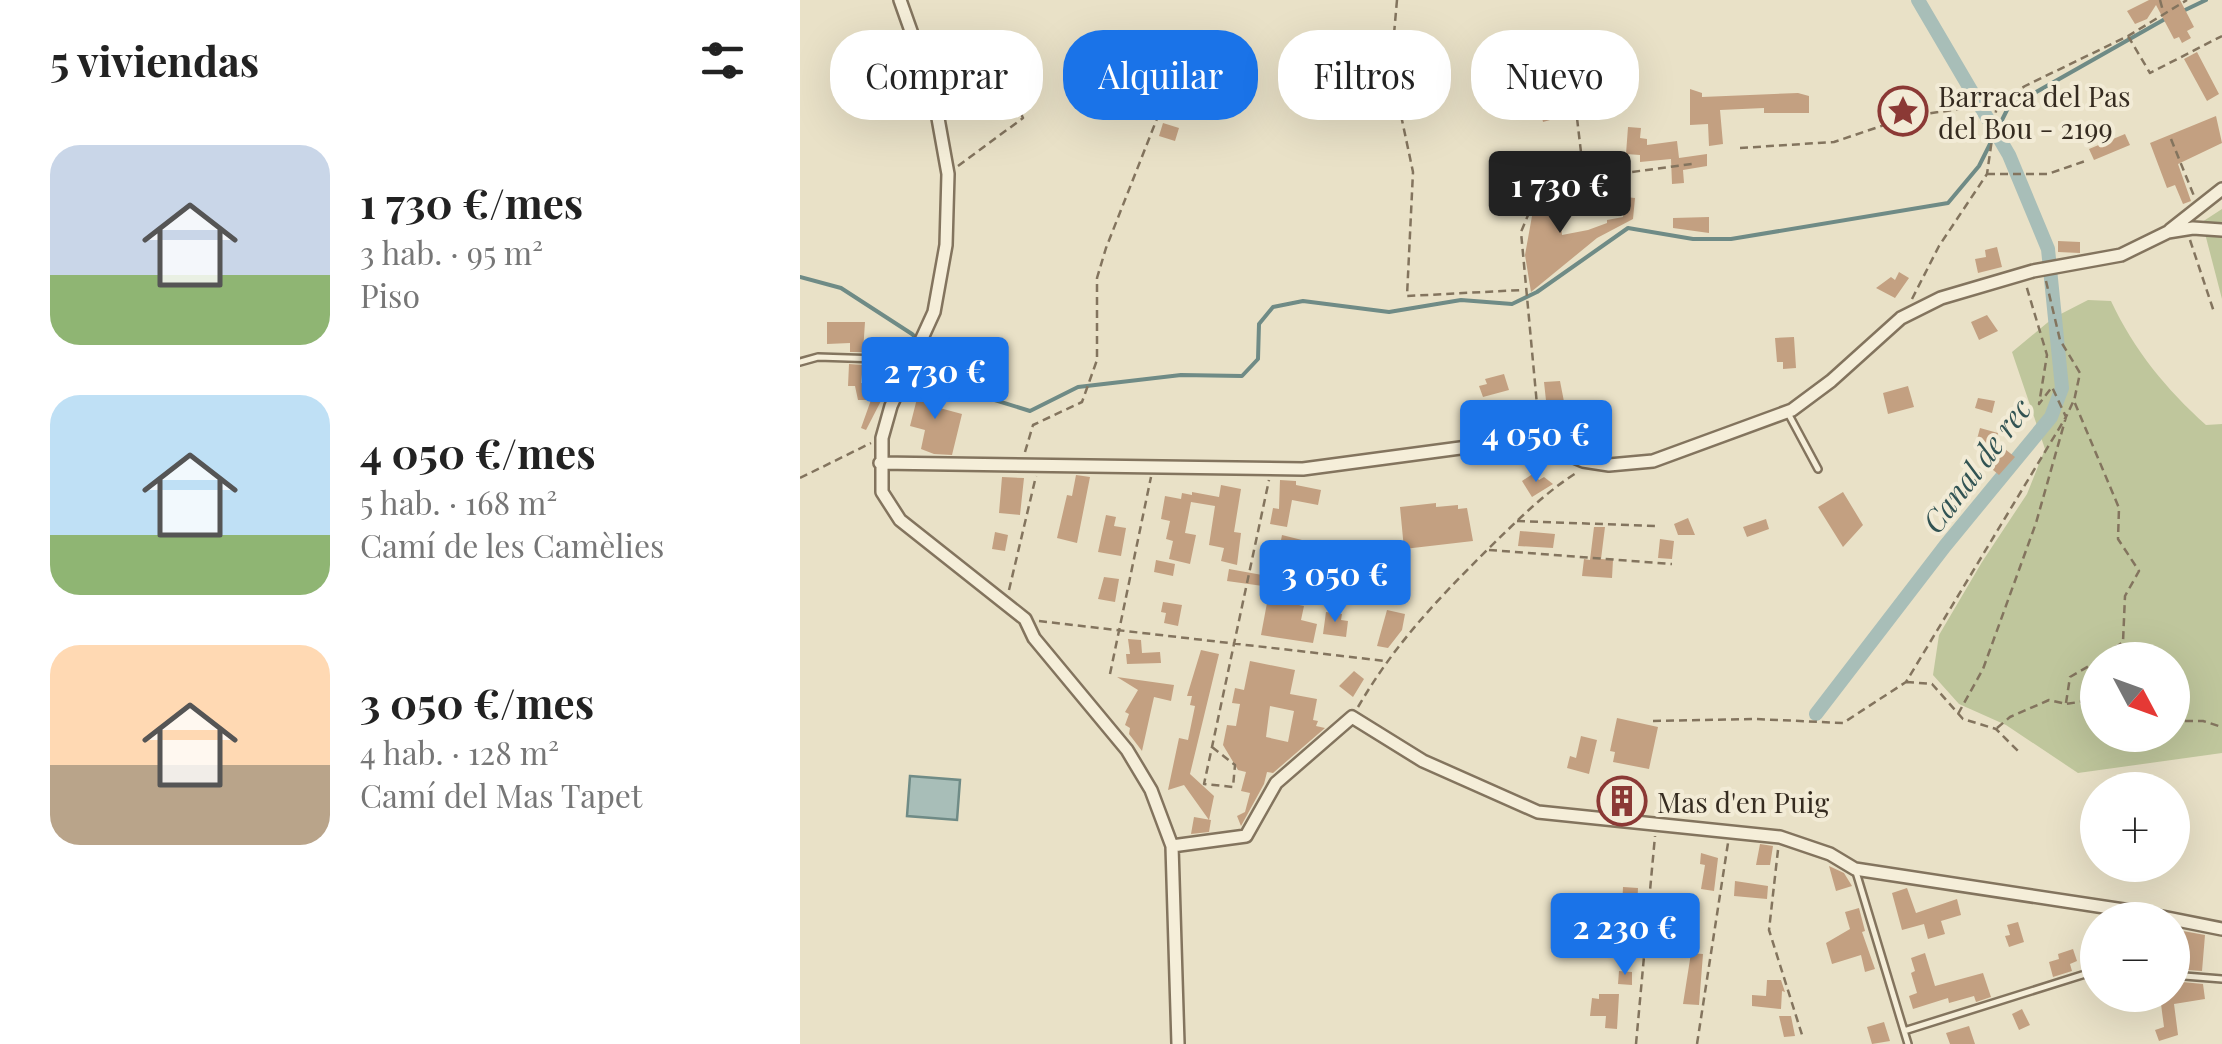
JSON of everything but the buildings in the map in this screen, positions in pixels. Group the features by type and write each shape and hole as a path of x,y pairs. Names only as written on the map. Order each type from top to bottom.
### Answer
{"street":[{"path":"900,0 934,96 948,174 946,244 934,312 891,406 882,438 882,492 900,520 1025,619 1034,638 1127,750 1151,790 1172,846 1178,1044"},
{"path":"880,463 1303,469 1505,442 1550,446 1608,465 1652,461 1787,412 1831,381 1901,318 1940,298 2022,274 2121,255 2168,232 2222,189"},
{"path":"2168,232 2222,230"},
{"path":"1172,846 1246,836 1276,783 1352,717 1423,761 1538,812 1780,837 1830,854 1855,870 2138,912 2222,929"}],"lane":[{"path":"800,362 818,357 912,360"},
{"path":"1787,412 1818,470"},
{"path":"1855,870 1908,1044"},
{"path":"1904,1030 2080,976"},
{"path":"2190,976 2222,979"}],"path":[{"path":"1397,0 1390,68 1413,172 1407,296 1524,290"},
{"path":"2160,0 2164,13"},
{"path":"1740,148 1834,142 1911,116 1997,104 2024,86 2128,36 2187,0"},
{"path":"2128,36 2150,72 2222,36"},
{"path":"1901,318 1940,246 1987,174 1997,104"},
{"path":"948,174 1020,120"},
{"path":"1022,464 1034,426 1082,402 1097,360 1098,278 1156,120"},
{"path":"1577,120 1584,178"},
{"path":"2172,139 2198,207"},
{"path":"1987,174 2048,174 2088,160"},
{"path":"1505,442 1536,406 1521,232 1542,184 1692,164"},
{"path":"2186,229 2214,312"},
{"path":"1653,721 1756,719 1843,723 1906,682 2074,401 2080,374 2060,340 2044,270"},
{"path":"1958,714 1983,669 2036,524 2066,417 2052,387 2039,404 2047,356 2022,274"},
{"path":"2074,401 2119,508 2118,540 2139,571 2125,596 2122,642"},
{"path":"800,478 882,438"},
{"path":"1352,717 1385,661 1444,593 1545,493 1593,462"},
{"path":"1005,606 1038,465"},
{"path":"1110,674 1154,466"},
{"path":"1212,747 1235,765 1233,787 1204,784 1272,468"},
{"path":"1517,521 1655,526"},
{"path":"1488,550 1672,564"},
{"path":"1025,619 1385,661"},
{"path":"2066,704 2070,677 2080,671"},
{"path":"1906,682 1932,684 1963,719 1996,729 2018,751"},
{"path":"1996,729 2048,700 2080,702"},
{"path":"2190,721 2222,728"},
{"path":"1636,1044 1656,825"},
{"path":"1697,1044 1731,832"},
{"path":"1780,837 1769,930 1804,1038"}],"green space":[{"path":"2222,209 2222,299 2202,222"},
{"path":"2088,300 2111,301 2130,336 2164,383 2206,425 2222,424 2222,753 2078,773 2006,725 1959,704 1933,675 1939,635 2027,494 2045,449 2012,352 2053,318"}],"water":[{"path":"910,776 960,780 957,820 907,816"}],"waterway":[{"name":"Canal de rec","path":"1816,714 1945,546 2051,417 2062,388 2048,249 2009,155 1918,0"},
{"path":"2183,11 2206,0"},
{"path":"800,277 841,288 912,334 985,397 1030,411 1078,387 1181,375 1242,376 1258,359 1259,324 1273,307 1303,301 1389,312 1461,300 1512,304 1537,292 1628,228 1693,239 1731,239 1948,203 1979,166 2008,108 2165,19"}],"place":[{"name":"Barraca del Pas del Bou - 2199","path":"1903,111"},
{"name":"Mas d'en Puig","path":"1622,801"}]}
